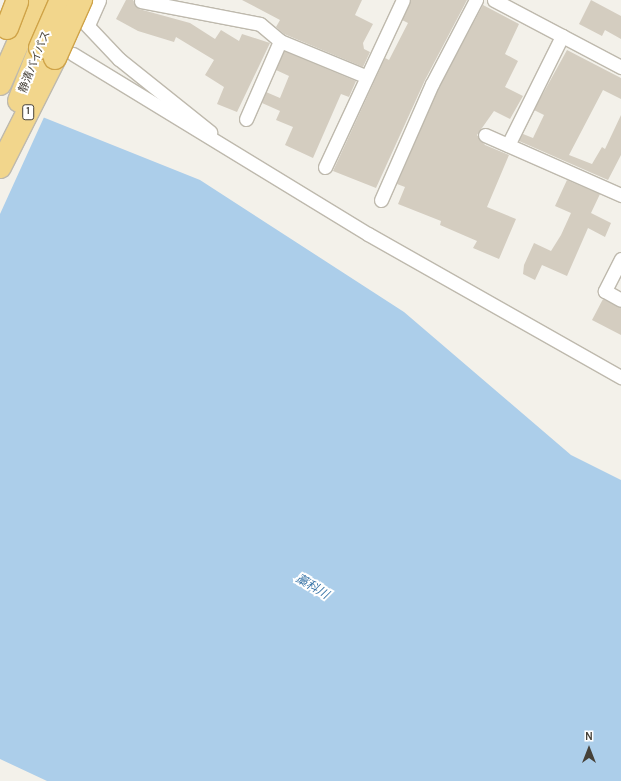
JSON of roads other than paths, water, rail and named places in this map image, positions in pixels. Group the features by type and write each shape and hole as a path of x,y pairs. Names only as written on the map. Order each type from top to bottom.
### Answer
{"highway":[{"name":"静清バイパス","path":"0,84 37,0"},
{"name":"静清バイパス","path":"0,147 61,0"},
{"path":"0,47 16,10"},
{"name":"1","path":"0,166 84,15"}],"street":[{"path":"99,0 84,15 119,59 234,153"},
{"path":"141,0 260,24 280,41 364,76"},
{"path":"326,167 364,76 403,0"},
{"path":"381,200 432,84 476,0"},
{"path":"494,0 621,67"},
{"path":"0,12 16,10"},
{"path":"508,145 562,36"},
{"path":"246,119 280,41"},
{"path":"73,54 234,153 621,377"},
{"path":"485,135 621,195"},
{"path":"621,259 605,291 621,300"}],"water":[{"name":"藁科川","path":"0,100 200,180 404,312 571,455 621,480 621,781 47,781 0,759"}]}
